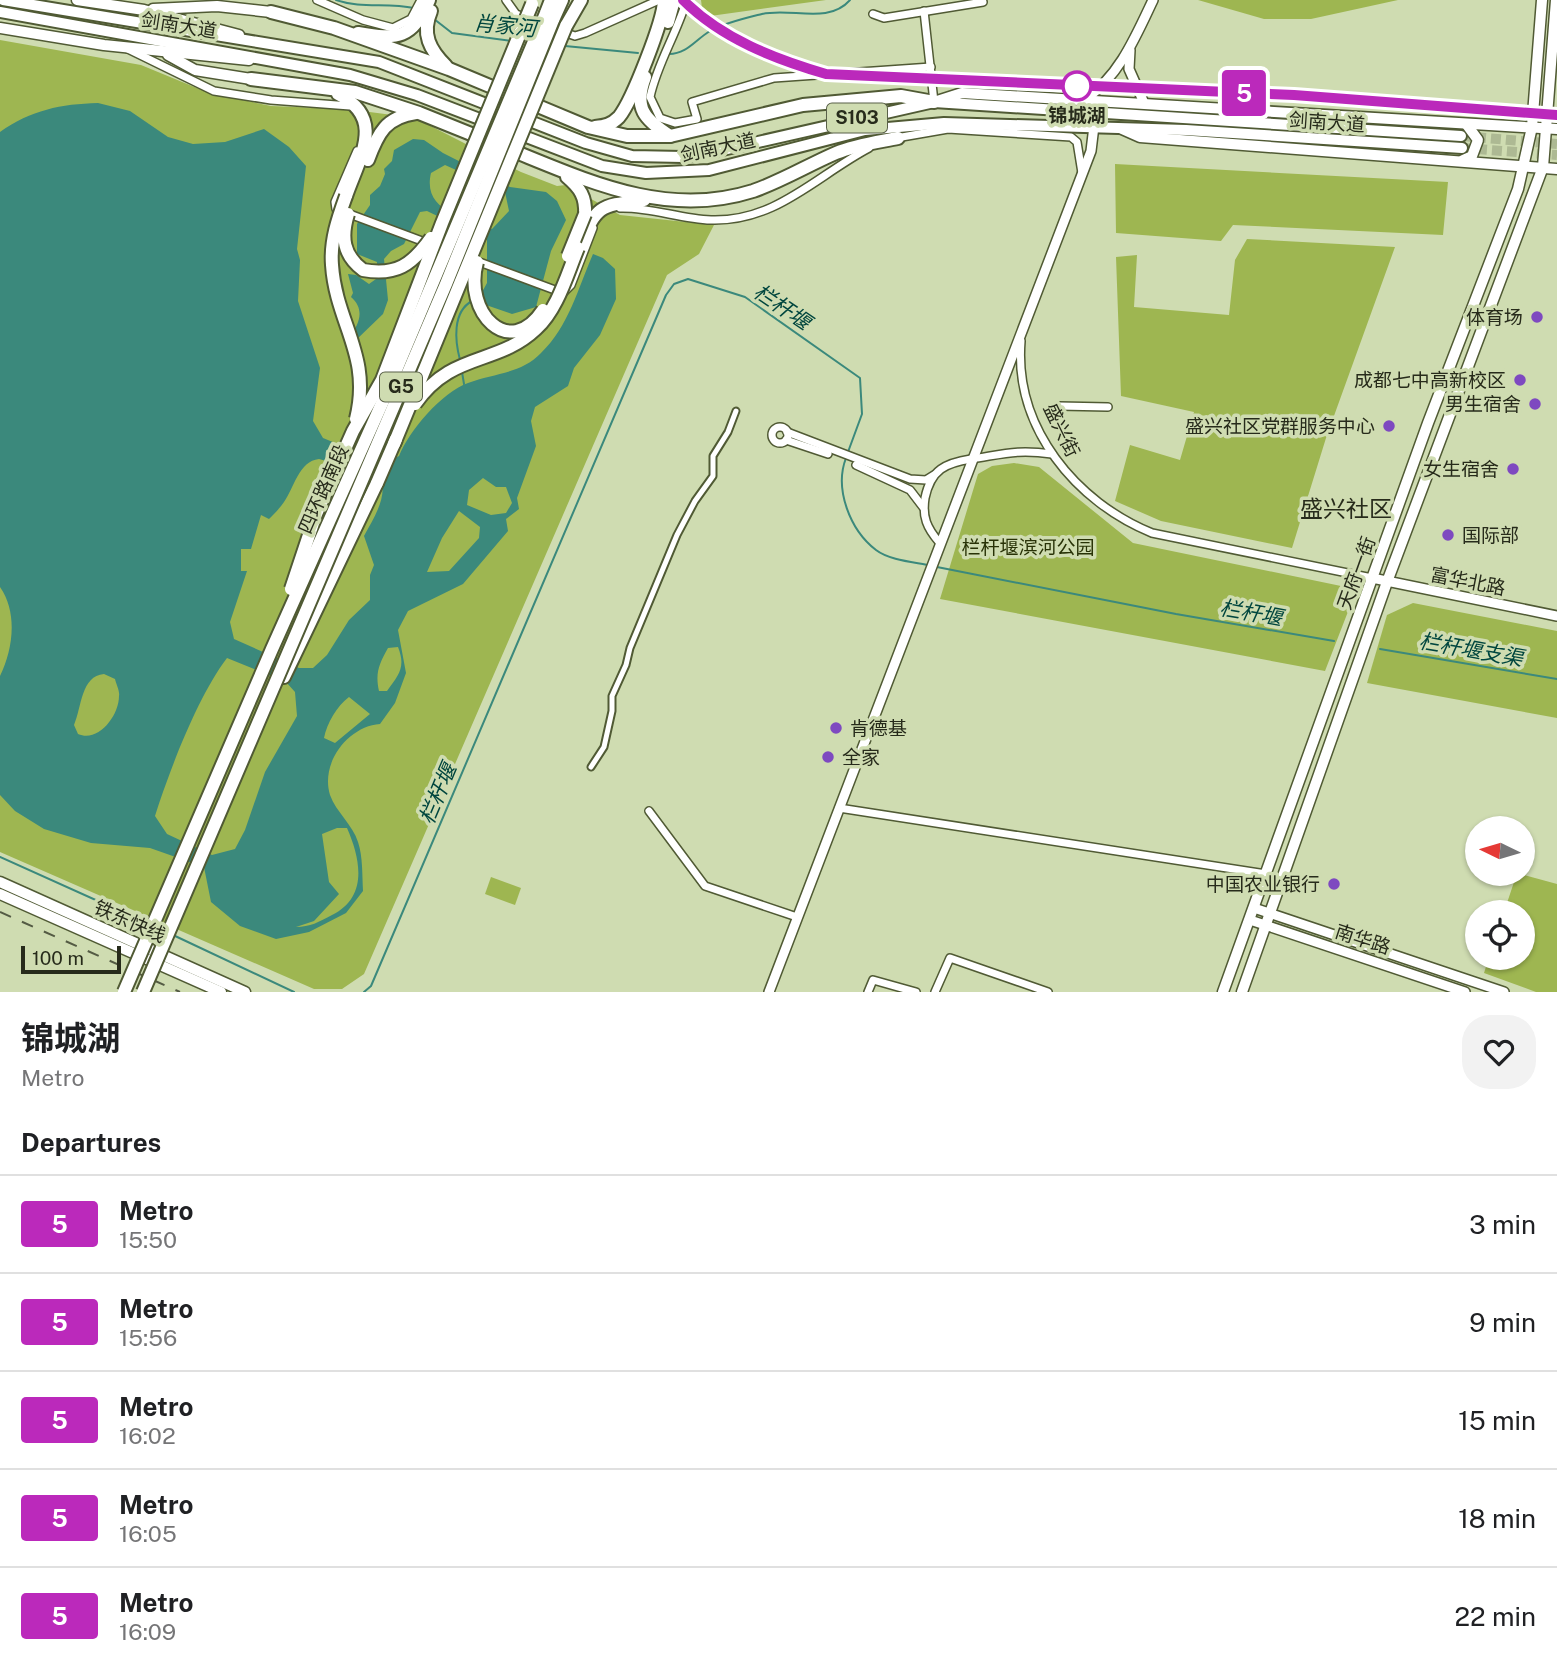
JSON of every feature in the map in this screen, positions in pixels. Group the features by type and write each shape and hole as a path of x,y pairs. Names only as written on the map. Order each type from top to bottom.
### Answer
{"highway":[{"name":"剑南大道","path":"3,0 379,62 404,69 586,143 632,156 683,157 706,153 934,102 1461,136"},
{"path":"334,28 392,37 409,31 422,9 435,0"},
{"name":"四环路南段","path":"143,992 446,284 549,17 551,0"},
{"name":"四环路南段","path":"124,992 549,17 562,0"},
{"path":"394,444 578,0"},
{"path":"587,127 606,126 622,113 661,23 661,0"},
{"path":"670,136 649,123 640,101 641,89 674,0"},
{"path":"272,649 316,514 353,431 382,380 442,223 533,1"},
{"path":"422,9 427,40 433,52 449,69"},
{"name":"剑南大道","path":"0,12 228,51 384,84 602,166 646,173 709,170 891,126 944,123 1186,130 1462,148"},
{"path":"271,12 334,28 449,69 587,127 627,136 670,136 803,104 901,96 934,102"},
{"path":"251,79 355,92 419,113 610,190 701,202 752,191 799,173 837,152 898,138"},
{"path":"325,87 354,102 363,112 367,128 366,142 350,197 344,237 346,251 363,270 389,273 403,268 418,256 442,223"},
{"path":"353,431 362,395 360,364 331,267 334,233 376,138 387,122 402,115 419,113"},
{"path":"487,222 472,291 484,318 497,328 510,330 534,320 548,301 585,214 586,203 578,186 556,168"},
{"path":"247,753 410,413 438,377 460,363 523,339 538,328 552,309 596,213 606,205 660,198"}],"main road":[{"path":"77,0 106,2 144,10 273,44"},
{"name":"天府一街","path":"1223,992 1525,165 1532,127 1542,0"},
{"name":"天府一街","path":"1242,992 1387,582 1543,167 1552,128 1556,0"},
{"path":"144,10 217,6 271,12"},
{"path":"0,28 161,52 268,61"},
{"path":"161,52 195,70 251,79"},
{"path":"934,102 962,93 1552,128"},
{"path":"1462,160 1472,156 1478,140 1466,125"},
{"path":"1121,129 1140,138 1557,169"},
{"name":"铁东快线","path":"0,882 246,992"},
{"name":"铁东快线","path":"0,894 221,992"}],"street":[{"path":"317,0 383,27 401,26 422,9"},
{"path":"506,0 516,14 575,36 661,0"},
{"path":"1085,99 1097,92 1130,48 1153,0"},
{"path":"682,1 686,2 679,25 653,80 650,97 660,118 675,123 697,119 692,102 774,78 931,67"},
{"path":"873,14 884,18 983,2"},
{"path":"924,11 934,102"},
{"path":"124,47 214,91 271,100 351,106 359,114 363,130 335,206 414,238 566,292 595,225 615,208 708,220 749,214 787,202 851,157 898,138 948,129 1071,137 1077,142 1082,173"},
{"path":"1130,48 1129,69 1143,103"},
{"name":"盛兴街","path":"1094,126 1091,151 1024,323 1020,352 1034,415 1052,454 1071,481 1123,521 1152,533 1372,578"},
{"path":"769,992 1024,323"},
{"path":"1059,406 1108,407"},
{"path":"590,767 604,747 612,711 612,696 626,666 630,648 677,535 712,475 713,456 729,432 736,411"},
{"path":"787,436 857,463 910,479 926,480 953,460 1009,451 1052,454"},
{"path":"857,463 910,490 920,498 928,529 938,547"},
{"path":"924,507 927,490 935,475"},
{"name":"富华北路","path":"1372,578 1557,617"},
{"path":"839,808 1266,874"},
{"path":"649,811 705,886 797,917"},
{"path":"1254,908 1504,992"},
{"name":"南华路","path":"1250,920 1465,992"},
{"path":"936,992 950,958 1048,992"},
{"path":"868,992 873,980 916,992"}],"green space":[{"path":"701,0 826,0 703,17"},
{"path":"1198,0 1398,0 1311,19 1264,19"},
{"path":"0,40 141,65 209,93 271,106 347,109 415,118 521,172 557,186 566,185 620,215 714,225 699,254 667,275 364,974 342,989 314,989 0,852"},
{"path":"1115,164 1448,182 1443,235 1233,225 1221,241 1116,233"},
{"path":"1247,239 1395,247 1326,438 1292,548 1161,521 1115,501 1130,445 1180,460 1194,412 1121,396 1116,257 1137,255 1134,307 1229,315 1235,260"},
{"name":"栏杆堰滨河公园","path":"1014,463 1039,467 1133,543 1341,586 1349,609 1325,671 940,599 978,474 992,466"},
{"path":"1413,603 1557,631 1557,718 1367,683 1387,615"},
{"path":"491,877 521,888 515,905 485,894"},
{"path":"1535,878 1557,884 1557,992 1536,992 1484,973 1485,970 1535,970 1535,900 1508,900 1513,886 1535,886"}],"water":[{"path":"98,103 130,111 168,137 193,144 225,142 264,129 289,147 306,166 297,249 300,260 298,301 320,368 313,421 323,438 384,463 399,456 418,424 448,395 468,383 525,365 541,353 566,319 593,254 603,258 615,269 616,299 600,335 574,368 568,386 535,407 531,421 536,446 517,498 519,509 506,519 508,531 463,584 408,611 398,630 406,673 395,703 380,724 358,731 348,739 333,759 329,770 330,795 358,842 362,860 363,891 346,913 309,932 276,939 240,926 211,902 204,867 150,848 91,843 44,829 15,811 0,795 0,676 12,631 6,597 0,587 0,132 35,113","holes":["319,459 380,476 383,491 379,507 364,536 374,565 370,575 370,600 349,620 327,655 313,668 299,668 234,639 230,622 247,571 241,571 241,549 251,549 261,515 269,519 277,511 306,465","483,478 496,487 506,487 512,503 506,513 491,515 467,505 469,490","459,511 480,527 479,538 449,571 427,572 442,538","398,647 401,665 387,691 379,691 380,664 388,648","227,658 286,682 295,692 297,716 265,772 245,830 235,849 212,855 167,834 155,816 177,755 206,692","104,674 115,679 119,696 115,712 106,726 93,735 86,736 78,734 74,725 83,693 91,680","349,697 370,714 335,743 324,738 340,705","337,828 347,828 358,865 356,888 351,898 344,907 323,920 296,927 314,921 339,894 329,882 322,834"]},
{"path":"413,139 424,140 443,153 510,187 546,192 557,201 566,220 551,251 536,307 512,314 486,305 472,305 471,300 481,294 487,283 487,240 427,211 420,212 404,244 391,251 384,259 388,300 383,314 355,341 349,337 358,322 359,312 351,297 353,293 348,274 356,275 369,284 376,279 377,262 357,254 357,224 370,205 370,195 380,186 385,174 384,169 392,161 394,150","holes":["445,165 505,192 509,211 492,229 458,216 439,204 430,186 431,173"]}],"waterway":[{"name":"肖家河","path":"336,0 414,8"},
{"name":"肖家河","path":"669,54 681,52 710,31 735,21 773,12 831,12 850,0"},
{"name":"肖家河","path":"434,19 452,33 511,41"},
{"name":"肖家河","path":"565,46 638,53"},
{"name":"栏杆堰","path":"364,992 371,986 666,295 674,284 688,279 745,297 860,378 862,414 848,452"},
{"path":"460,360 456,336 458,319 472,301"},
{"path":"462,372 464,384"},
{"name":"栏杆堰","path":"846,458 843,495 859,532 881,553 928,565"},
{"name":"栏杆堰","path":"937,567 1176,614 1334,641"},
{"name":"栏杆堰支渠","path":"1380,649 1557,679"},
{"name":"栏杆堰","path":"0,857 149,924"},
{"name":"栏杆堰","path":"173,935 294,992"}],"tunnel":[{"path":"1461,136 1557,144"},
{"path":"1462,148 1557,155"}],"railway":[{"path":"0,912 180,992"}],"metro line":[{"name":"5","path":"683,0 730,36 783,61 826,74 1294,95 1557,115"}],"place":[{"name":"锦城湖","path":"1077,86"},
{"name":"体育场","path":"1537,317"},
{"name":"成都七中高新校区","path":"1520,380"},
{"name":"男生宿舍","path":"1535,404"},
{"name":"盛兴社区党群服务中心","path":"1389,426"},
{"name":"女生宿舍","path":"1513,469"},
{"name":"国际部","path":"1448,535"},
{"name":"肯德基","path":"836,728"},
{"name":"全家","path":"828,757"},
{"name":"中国农业银行","path":"1334,884"}],"district":[{"name":"盛兴社区","path":"1346,509"}]}
